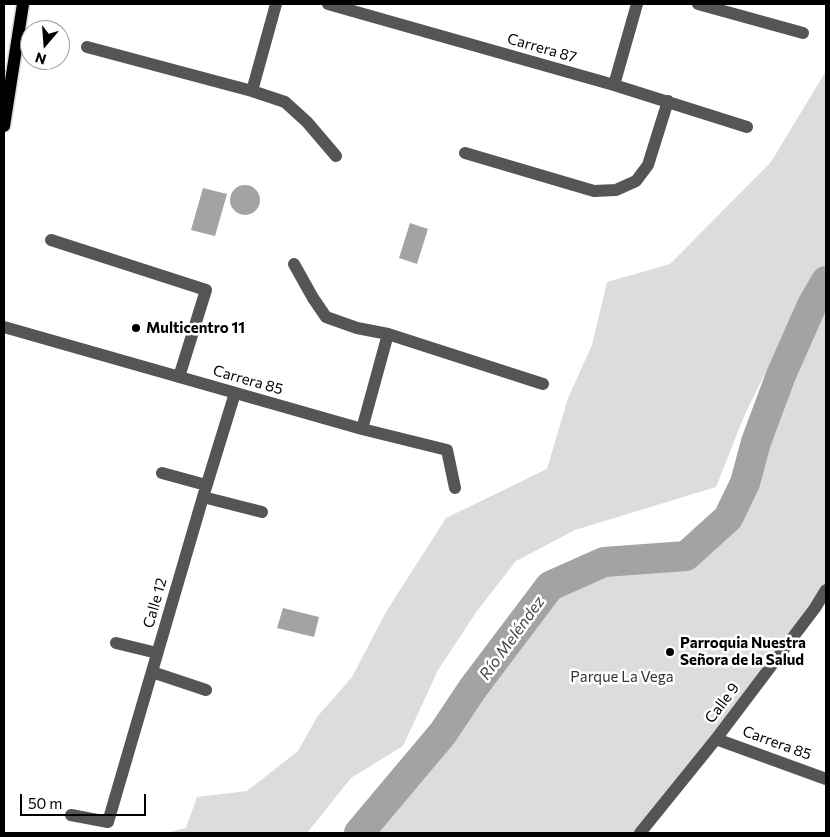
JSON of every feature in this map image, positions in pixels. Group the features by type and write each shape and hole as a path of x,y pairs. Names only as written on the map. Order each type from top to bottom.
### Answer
{"main road":[{"path":"4,126 23,4"}],"street":[{"path":"252,91 276,4"},
{"name":"Carrera 87","path":"328,4 614,85 747,127"},
{"path":"614,85 637,4"},
{"path":"698,4 803,33"},
{"path":"87,47 252,91 285,102 307,122 336,156"},
{"path":"465,153 594,191 616,190 636,181 648,165 668,101"},
{"path":"51,240 206,290 180,377"},
{"path":"294,264 312,298 326,317 357,328 388,334 543,384"},
{"name":"Carrera 85","path":"4,327 362,429 447,450 455,488"},
{"path":"362,429 388,334"},
{"name":"Calle 12","path":"71,816 108,822 204,491 235,393"},
{"path":"162,473 204,491 262,512"},
{"name":"Calle 9","path":"640,833 820,610 826,590"},
{"path":"116,643 158,653"},
{"path":"152,672 206,690"},
{"name":"Carrera 85","path":"716,738 826,779"}],"green space":[{"path":"826,71 826,266 789,325 745,414 716,487 575,530 516,561 477,611 438,670 403,746 351,778 307,833 166,833 186,828 197,797 247,791 298,751 317,717 352,677 386,612 446,518 547,469 568,398 592,345 607,282 670,264 771,162"},
{"name":"Parque La Vega","path":"826,281 826,590 640,833 359,833 443,734 473,688 550,586 604,562 686,556 728,518 745,483 756,442 781,375 812,305"}],"shaded area":[{"path":"245,185 251,186 259,194 259,206 251,214 245,215 239,214 231,206 230,200 231,194 239,186"},
{"path":"203,188 227,194 215,236 191,230"},
{"path":"410,223 428,229 417,264 399,258"},
{"path":"283,608 319,617 314,637 277,628"}],"waterway":[{"name":"Río Meléndez","path":"359,833 443,733 473,688 550,586 604,562 686,556 728,518 745,483 756,442 781,375 812,305 826,281"}],"place":[{"name":"Multicentro 11","path":"136,328"},
{"name":"Parroquia Nuestra Señora de la Salud","path":"670,652"}]}
